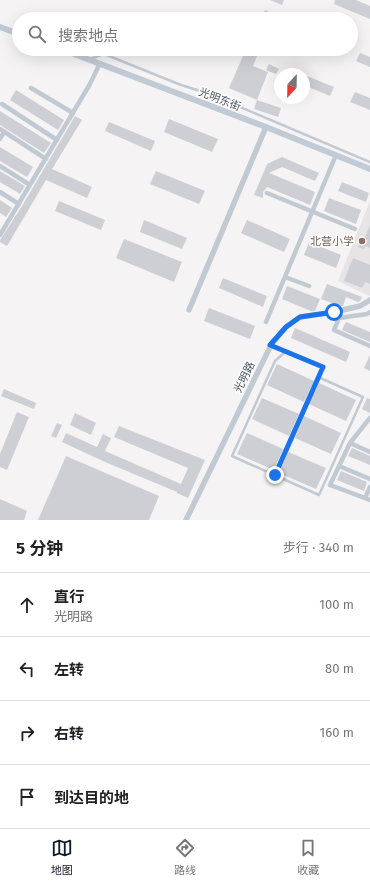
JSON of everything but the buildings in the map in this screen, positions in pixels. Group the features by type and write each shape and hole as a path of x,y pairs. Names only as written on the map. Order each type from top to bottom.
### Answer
{"main road":[{"path":"0,26 12,31"},
{"name":"光明东街","path":"81,56 266,127 370,169"}],"street":[{"path":"0,235 90,84 100,63"},
{"path":"32,88 73,113"},
{"path":"2,104 57,140"},
{"path":"189,310 266,127"},
{"path":"0,139 2,131 46,159"},
{"path":"266,322 336,155"},
{"path":"0,166 30,185"},
{"path":"0,192 19,204"},
{"path":"267,193 355,229"},
{"path":"285,277 309,286"},
{"name":"光明路","path":"186,520 270,345 286,327 300,317 334,312 360,306 370,300"},
{"path":"369,314 339,318 334,330 370,346"},
{"path":"369,420 350,443 330,485 368,499 370,487"},
{"path":"350,443 370,452"},
{"path":"339,466 370,479"}],"lane":[{"path":"89,59 98,56"},
{"path":"109,56 181,85 207,93 370,162"},
{"path":"270,345 286,350 323,367 275,475"},
{"path":"286,350 275,361 232,456 319,495 363,396 318,377"}],"shaded area":[{"name":"北营小学","path":"370,201 370,295 369,296 338,281"}],"place":[{"name":"北营小学","path":"362,241"}],"route":[{"path":"275,475 323,367 286,350 270,345 286,327 300,317 334,312"}]}
